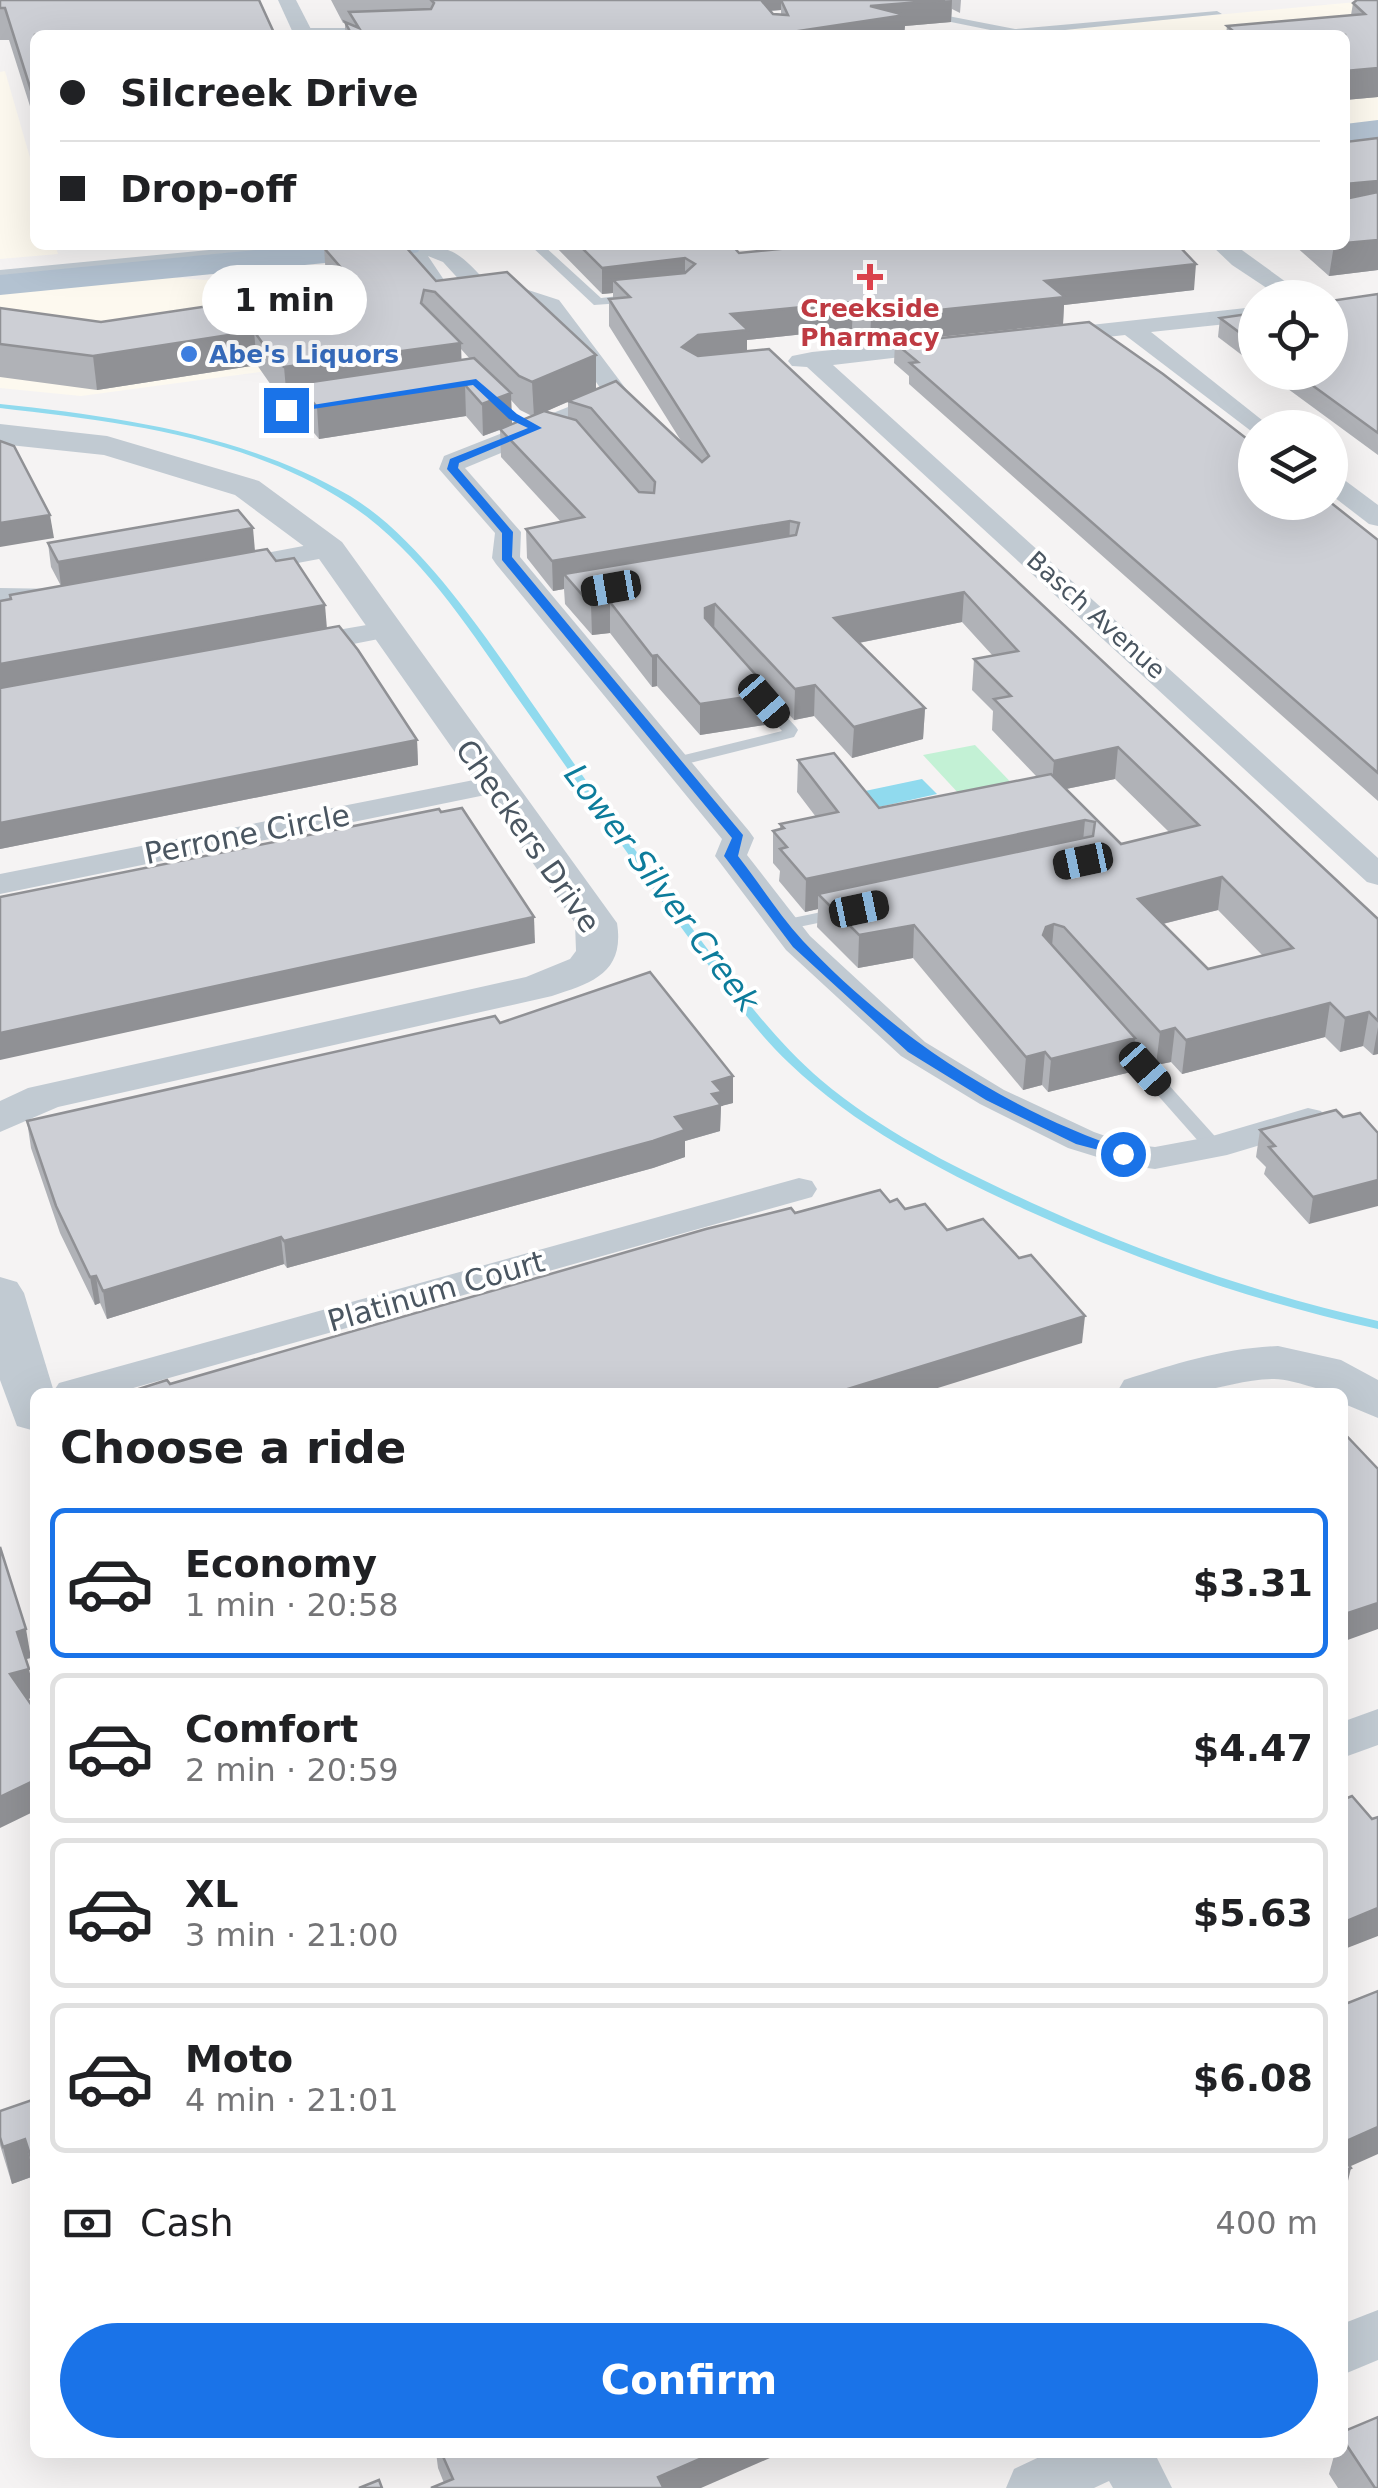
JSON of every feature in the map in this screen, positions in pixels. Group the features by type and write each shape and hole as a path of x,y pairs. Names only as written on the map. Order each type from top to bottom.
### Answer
{"main road":[{"path":"1350,132 1378,130"},
{"path":"1350,160 1378,157"},
{"path":"0,263 136,250"},
{"path":"0,285 286,251"}],"street":[{"path":"287,0 302,30"},
{"path":"419,250 416,260 436,285 540,298 551,305 614,389 605,401 525,422 454,461 452,469 508,532 506,558 549,599 738,838 731,856 798,944 913,1049 992,1097 1081,1140 1123,1154 1156,1158 1214,1146 1330,1112"},
{"path":"1227,250 1249,270 1273,280"},
{"path":"1249,270 1249,280"},
{"path":"1031,338 1238,316"},
{"path":"1130,328 1238,411"},
{"path":"774,364 971,344"},
{"name":"Basch Avenue","path":"812,359 1378,874"},
{"name":"Checkers Drive","path":"0,434 106,446 248,488 330,548 384,630 596,924 601,944 594,961 574,976 44,1097 0,1118"},
{"path":"1348,495 1378,518"},
{"path":"196,574 330,548"},
{"path":"0,596 48,600 85,593"},
{"path":"271,651 384,630"},
{"name":"Perrone Circle","path":"0,884 494,785"},
{"name":"Platinum Court","path":"97,1388 799,1189"},
{"path":"0,1292 38,1388"},
{"path":"1155,1388 1213,1370 1271,1362 1321,1371 1378,1401"},
{"path":"1348,1738 1378,1726"},
{"path":"1348,2347 1378,2334"},
{"path":"1034,2488 1098,2458"},
{"path":"1127,2458 1144,2488"}],"lane":[{"path":"916,6 932,5 945,18 1003,30"},
{"path":"1048,30 1216,14"},
{"path":"1350,146 1378,143"},
{"path":"541,250 598,302 650,296"},
{"path":"0,274 286,251 284,286 300,309 293,316"},
{"path":"286,410 343,402"},
{"path":"525,422 568,437"},
{"path":"678,762 788,734 790,730 738,672"},
{"path":"784,925 859,909"},
{"path":"1102,1022 1214,1146"}],"shaded area":[{"path":"1378,0 1378,133 1350,136 1350,30 1052,30"},
{"path":"5,71 30,158 30,250 57,250 58,254 0,259 0,72"},
{"path":"399,262 305,366 81,396 0,388 0,294 171,277 204,280"}],"green space":[{"path":"975,745 1026,798 973,809 923,755"}],"water":[{"path":"922,779 937,794 879,807 865,791"}],"building":[{"path":"0,0 259,0 273,30 30,30 30,87 5,8 0,8"},
{"path":"431,0 761,0 773,14 788,15 781,0 945,0 870,6 905,15 805,30 349,30 345,22 359,28 349,12 431,9"},
{"path":"1378,0 1378,68 1350,71 1350,30 1232,30 1227,26 1365,14 1353,3"},
{"path":"1378,138 1378,181 1350,184 1350,141"},
{"path":"1378,192 1378,240 1350,243 1350,198"},
{"path":"326,250 408,250 436,281 507,272 596,355 532,382 519,376 435,292 424,290 421,303 461,343 284,367 275,361 254,331 93,356 0,344 0,308 101,322 289,294 343,270"},
{"path":"584,250 1183,250 1196,264 1045,281 1065,297 871,317 853,302 731,314 748,330 698,335 682,347 698,356 769,349 1378,919 1378,1021 1369,1012 1345,1018 1330,1003 1186,1040 1175,1028 1160,1032 1064,927 1054,924 1046,927 1043,935 1135,1038 1051,1059 1045,1052 1026,1057 914,925 859,935 818,894 1093,836 1095,822 1085,820 806,879 780,849 787,847 773,831 784,828 780,824 838,812 798,760 834,753 879,808 1051,774 1121,844 1199,825 1118,747 1054,761 994,699 1011,696 974,659 1018,651 964,592 834,618 925,708 854,727 815,685 795,689 715,604 705,608 705,618 772,693 700,704 657,655 652,656 610,602 591,605 564,574 796,535 799,523 790,521 552,561 526,529 584,517 500,429 544,411 576,420 639,492 654,493 655,482 591,408 568,401 616,381 702,462 709,456 609,299 630,297 613,280 685,273 695,264 685,258 602,268","holes":["1222,877 1293,948 1208,969 1138,899"]},
{"path":"1378,294 1378,433 1319,390 1348,390 1348,298"},
{"path":"1238,315 1238,331 1220,318"},
{"path":"1089,322 1238,432 1238,520 1348,520 1348,516 1378,540 1378,773 910,363 918,362 895,343"},
{"path":"474,358 511,393 482,404 465,385 317,407 298,384"},
{"path":"0,441 14,446 50,515 0,523"},
{"path":"238,510 253,528 58,562 48,543"},
{"path":"267,549 276,561 294,558 325,605 0,664 0,601 11,599 10,595"},
{"path":"339,626 417,740 0,823 0,688"},
{"path":"462,808 534,917 0,1033 0,897 439,809 441,812"},
{"path":"650,972 733,1076 713,1082 722,1092 712,1094 721,1105 675,1117 685,1130 284,1241 281,1237 103,1291 96,1276 90,1277 56,1206 27,1121 495,1016 500,1023"},
{"path":"1336,1110 1343,1117 1360,1113 1378,1133 1378,1180 1313,1197 1269,1147 1275,1146 1260,1130"},
{"path":"880,1190 890,1202 897,1199 905,1209 925,1204 947,1230 983,1219 1019,1258 1031,1255 1085,1316 851,1388 142,1388 167,1380 170,1384 706,1229 791,1208 795,1213"},
{"path":"1348,1437 1378,1469 1378,1603 1348,1613"},
{"path":"0,1547 26,1629 17,1632 29,1669 10,1674 30,1703 30,1782 0,1797"},
{"path":"1352,1796 1372,1819 1378,1817 1378,1908 1348,1920 1348,1798"},
{"path":"1378,1991 1378,2127 1348,2140 1348,2003"},
{"path":"30,2101 30,2154 25,2139 3,2147 0,2111"},
{"path":"1378,2417 1378,2488 1348,2447 1348,2430"},
{"path":"444,2458 702,2458 658,2477 661,2488 431,2488 453,2479"},
{"path":"379,2480 382,2488 359,2488"}],"waterway":[{"name":"Lower Silver Creek","path":"0,406 181,433 268,460 350,500 394,535 458,608 739,999 815,1081 869,1122 927,1156 1060,1221 1239,1289 1378,1325"}],"place":[{"name":"Creekside Pharmacy","path":"870,277"},
{"name":"Abe's Liquors","path":"189,354"}],"route":[{"path":"286,410 476,382 513,416 536,428 454,461 452,469 508,532 506,558 539,601 663,743 738,838 731,856 798,944 913,1049 992,1097 1081,1140 1123,1154"}]}
